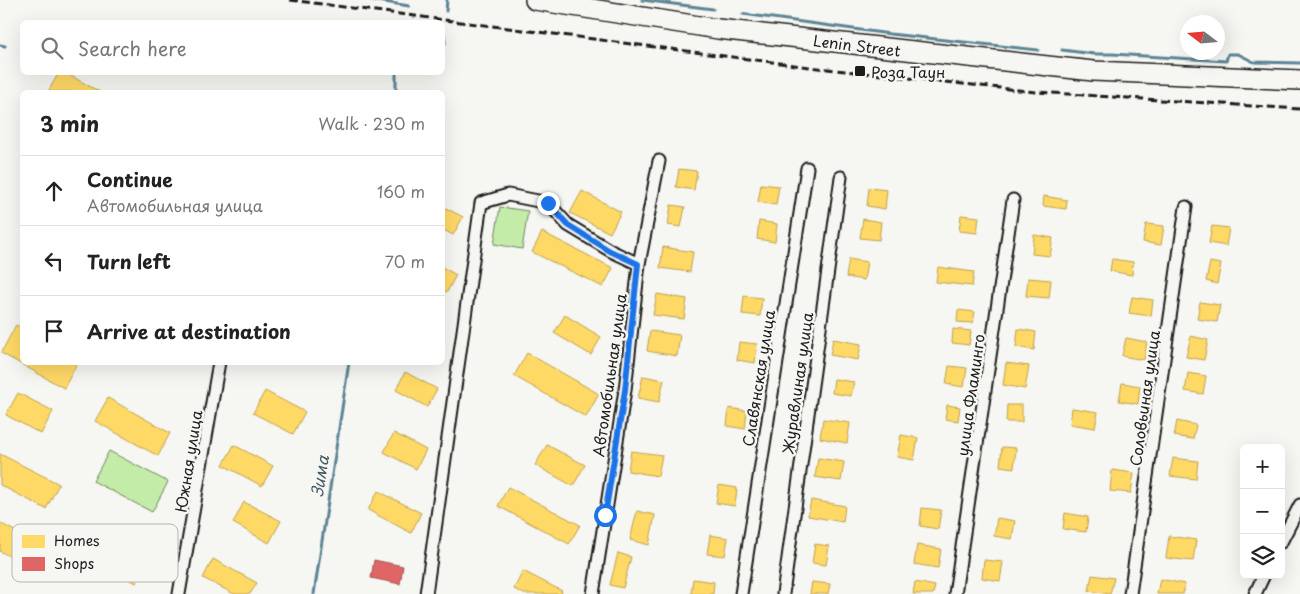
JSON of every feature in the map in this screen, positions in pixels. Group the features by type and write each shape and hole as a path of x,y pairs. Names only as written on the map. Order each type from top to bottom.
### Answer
{"main road":[{"name":"Lenin Street","path":"535,0 718,29 1084,70 1300,80"}],"street":[{"name":"Автомобильная улица","path":"593,594 625,390 638,264 659,161"},
{"name":"Славянская улица","path":"740,594 807,168"},
{"name":"Журавлиная улица","path":"783,594 842,177"},
{"path":"426,594 481,203 508,195 548,203 568,225 610,251 638,264"},
{"name":"улица Фламинго","path":"955,594 1013,200"},
{"name":"Соловьиная улица","path":"1130,594 1186,207"},
{"name":"Южная улица","path":"179,594 218,365"},
{"path":"1285,534 1300,505"},
{"path":"1255,594 1262,579"}],"green space":[{"path":"500,207 528,211 522,249 494,244"},
{"path":"109,451 168,482 152,512 93,481"}],"building: Homes":[{"path":"57,75 69,75 96,90 49,90"},
{"path":"679,169 697,171 694,190 676,187"},
{"path":"761,184 779,186 776,205 758,202"},
{"path":"869,188 887,190 885,209 867,206"},
{"path":"582,191 621,212 610,233 570,213"},
{"path":"1044,196 1067,200 1066,209 1043,206"},
{"path":"671,205 685,207 681,227 668,225"},
{"path":"445,208 463,217 453,235 445,231"},
{"path":"961,215 979,217 977,233 959,231"},
{"path":"863,219 881,222 879,240 860,238"},
{"path":"759,221 777,224 775,242 757,239"},
{"path":"1146,224 1164,226 1161,245 1143,242"},
{"path":"1212,226 1229,228 1226,246 1209,243"},
{"path":"542,232 613,268 603,287 532,252"},
{"path":"1034,235 1053,238 1050,256 1032,254"},
{"path":"663,247 693,252 690,272 660,268"},
{"path":"849,259 867,262 864,280 846,277"},
{"path":"1112,259 1133,262 1132,275 1110,271"},
{"path":"1210,262 1221,264 1217,284 1206,281"},
{"path":"938,267 974,272 972,286 936,282"},
{"path":"445,269 456,275 447,292 445,291"},
{"path":"1028,278 1051,280 1049,298 1026,296"},
{"path":"657,294 687,299 684,319 653,315"},
{"path":"744,296 762,298 760,316 742,314"},
{"path":"1132,297 1153,300 1151,316 1129,313"},
{"path":"1200,302 1220,305 1217,322 1197,319"},
{"path":"958,310 975,312 973,323 957,322"},
{"path":"565,315 601,337 591,355 554,333"},
{"path":"16,325 20,327 20,364 1,353"},
{"path":"953,329 971,331 969,345 952,343"},
{"path":"1018,329 1036,332 1034,350 1016,347"},
{"path":"650,331 680,335 677,356 647,351"},
{"path":"1191,336 1208,340 1204,360 1186,357"},
{"path":"1126,338 1147,342 1144,360 1122,356"},
{"path":"833,339 861,344 858,360 830,355"},
{"path":"739,342 757,344 755,363 737,360"},
{"path":"527,353 599,394 586,417 514,376"},
{"path":"1006,363 1029,366 1025,389 1003,385"},
{"path":"23,365 76,365 64,388"},
{"path":"949,366 967,368 964,387 946,384"},
{"path":"405,372 437,389 427,407 396,390"},
{"path":"1188,373 1206,376 1203,394 1185,391"},
{"path":"643,376 664,380 659,402 638,398"},
{"path":"834,379 854,382 851,396 832,393"},
{"path":"1122,383 1140,386 1138,404 1119,401"},
{"path":"265,391 305,412 293,434 253,413"},
{"path":"18,393 53,411 41,434 6,415"},
{"path":"108,398 170,433 158,456 95,421"},
{"path":"947,405 960,407 958,421 945,419"},
{"path":"1007,405 1022,405 1022,422 1006,422"},
{"path":"729,408 747,411 745,429 727,426"},
{"path":"1072,408 1098,412 1095,428 1070,424"},
{"path":"823,419 850,423 847,443 820,438"},
{"path":"1177,421 1196,425 1193,439 1174,436"},
{"path":"394,433 426,450 416,469 384,452"},
{"path":"901,435 918,438 914,460 897,457"},
{"path":"234,445 273,466 262,486 223,465"},
{"path":"547,445 585,465 573,486 535,465"},
{"path":"1002,447 1016,448 1014,468 1000,466"},
{"path":"631,451 662,455 658,476 628,471"},
{"path":"0,454 59,484 46,509 0,485"},
{"path":"818,458 844,462 841,481 815,477"},
{"path":"1173,458 1198,461 1196,479 1170,476"},
{"path":"1112,470 1134,473 1131,493 1110,491"},
{"path":"719,485 737,488 735,506 716,503"},
{"path":"508,487 580,525 569,544 498,506"},
{"path":"378,491 421,513 411,533 368,510"},
{"path":"811,500 845,506 843,522 808,516"},
{"path":"244,502 281,521 269,543 233,523"},
{"path":"922,508 941,510 938,529 920,526"},
{"path":"637,511 655,515 649,545 630,540"},
{"path":"1065,513 1088,517 1086,532 1063,529"},
{"path":"997,518 1015,521 1012,539 994,536"},
{"path":"0,523 12,530 12,558 0,551"},
{"path":"710,535 728,538 725,556 707,554"},
{"path":"1169,536 1196,540 1193,561 1166,558"},
{"path":"815,544 829,546 826,565 812,563"},
{"path":"917,545 941,549 938,568 914,564"},
{"path":"618,553 631,557 623,588 610,585"},
{"path":"213,559 257,583 250,594 234,594 203,578"},
{"path":"984,560 1003,562 1000,581 982,578"},
{"path":"523,571 562,591 561,594 524,594 514,589"},
{"path":"1092,575 1114,578 1110,594 1089,591"},
{"path":"693,579 714,582 713,594 691,594"},
{"path":"1160,579 1185,584 1183,594 1157,594"},
{"path":"812,582 830,584 828,594 810,594"},
{"path":"915,582 935,586 933,594 913,594"}],"building: Shops":[{"path":"374,560 403,566 400,584 371,578"}],"waterway":[{"path":"372,0 409,6"},
{"name":"Зима","path":"446,11 447,0"},
{"path":"642,0 713,9"},
{"path":"743,14 890,34 1038,50"},
{"path":"0,45 5,46"},
{"path":"1062,50 1094,54 1226,61 1228,54 1238,54 1254,62 1300,63"},
{"name":"Зима","path":"396,75 396,90"},
{"name":"Зима","path":"314,594 349,365"}],"railway":[{"path":"290,0 818,68 1036,92 1300,109"}],"place":[{"name":"Роза Таун","path":"860,71"}],"route":[{"path":"548,203 568,225 610,251 638,264 625,390 605,515"}]}
